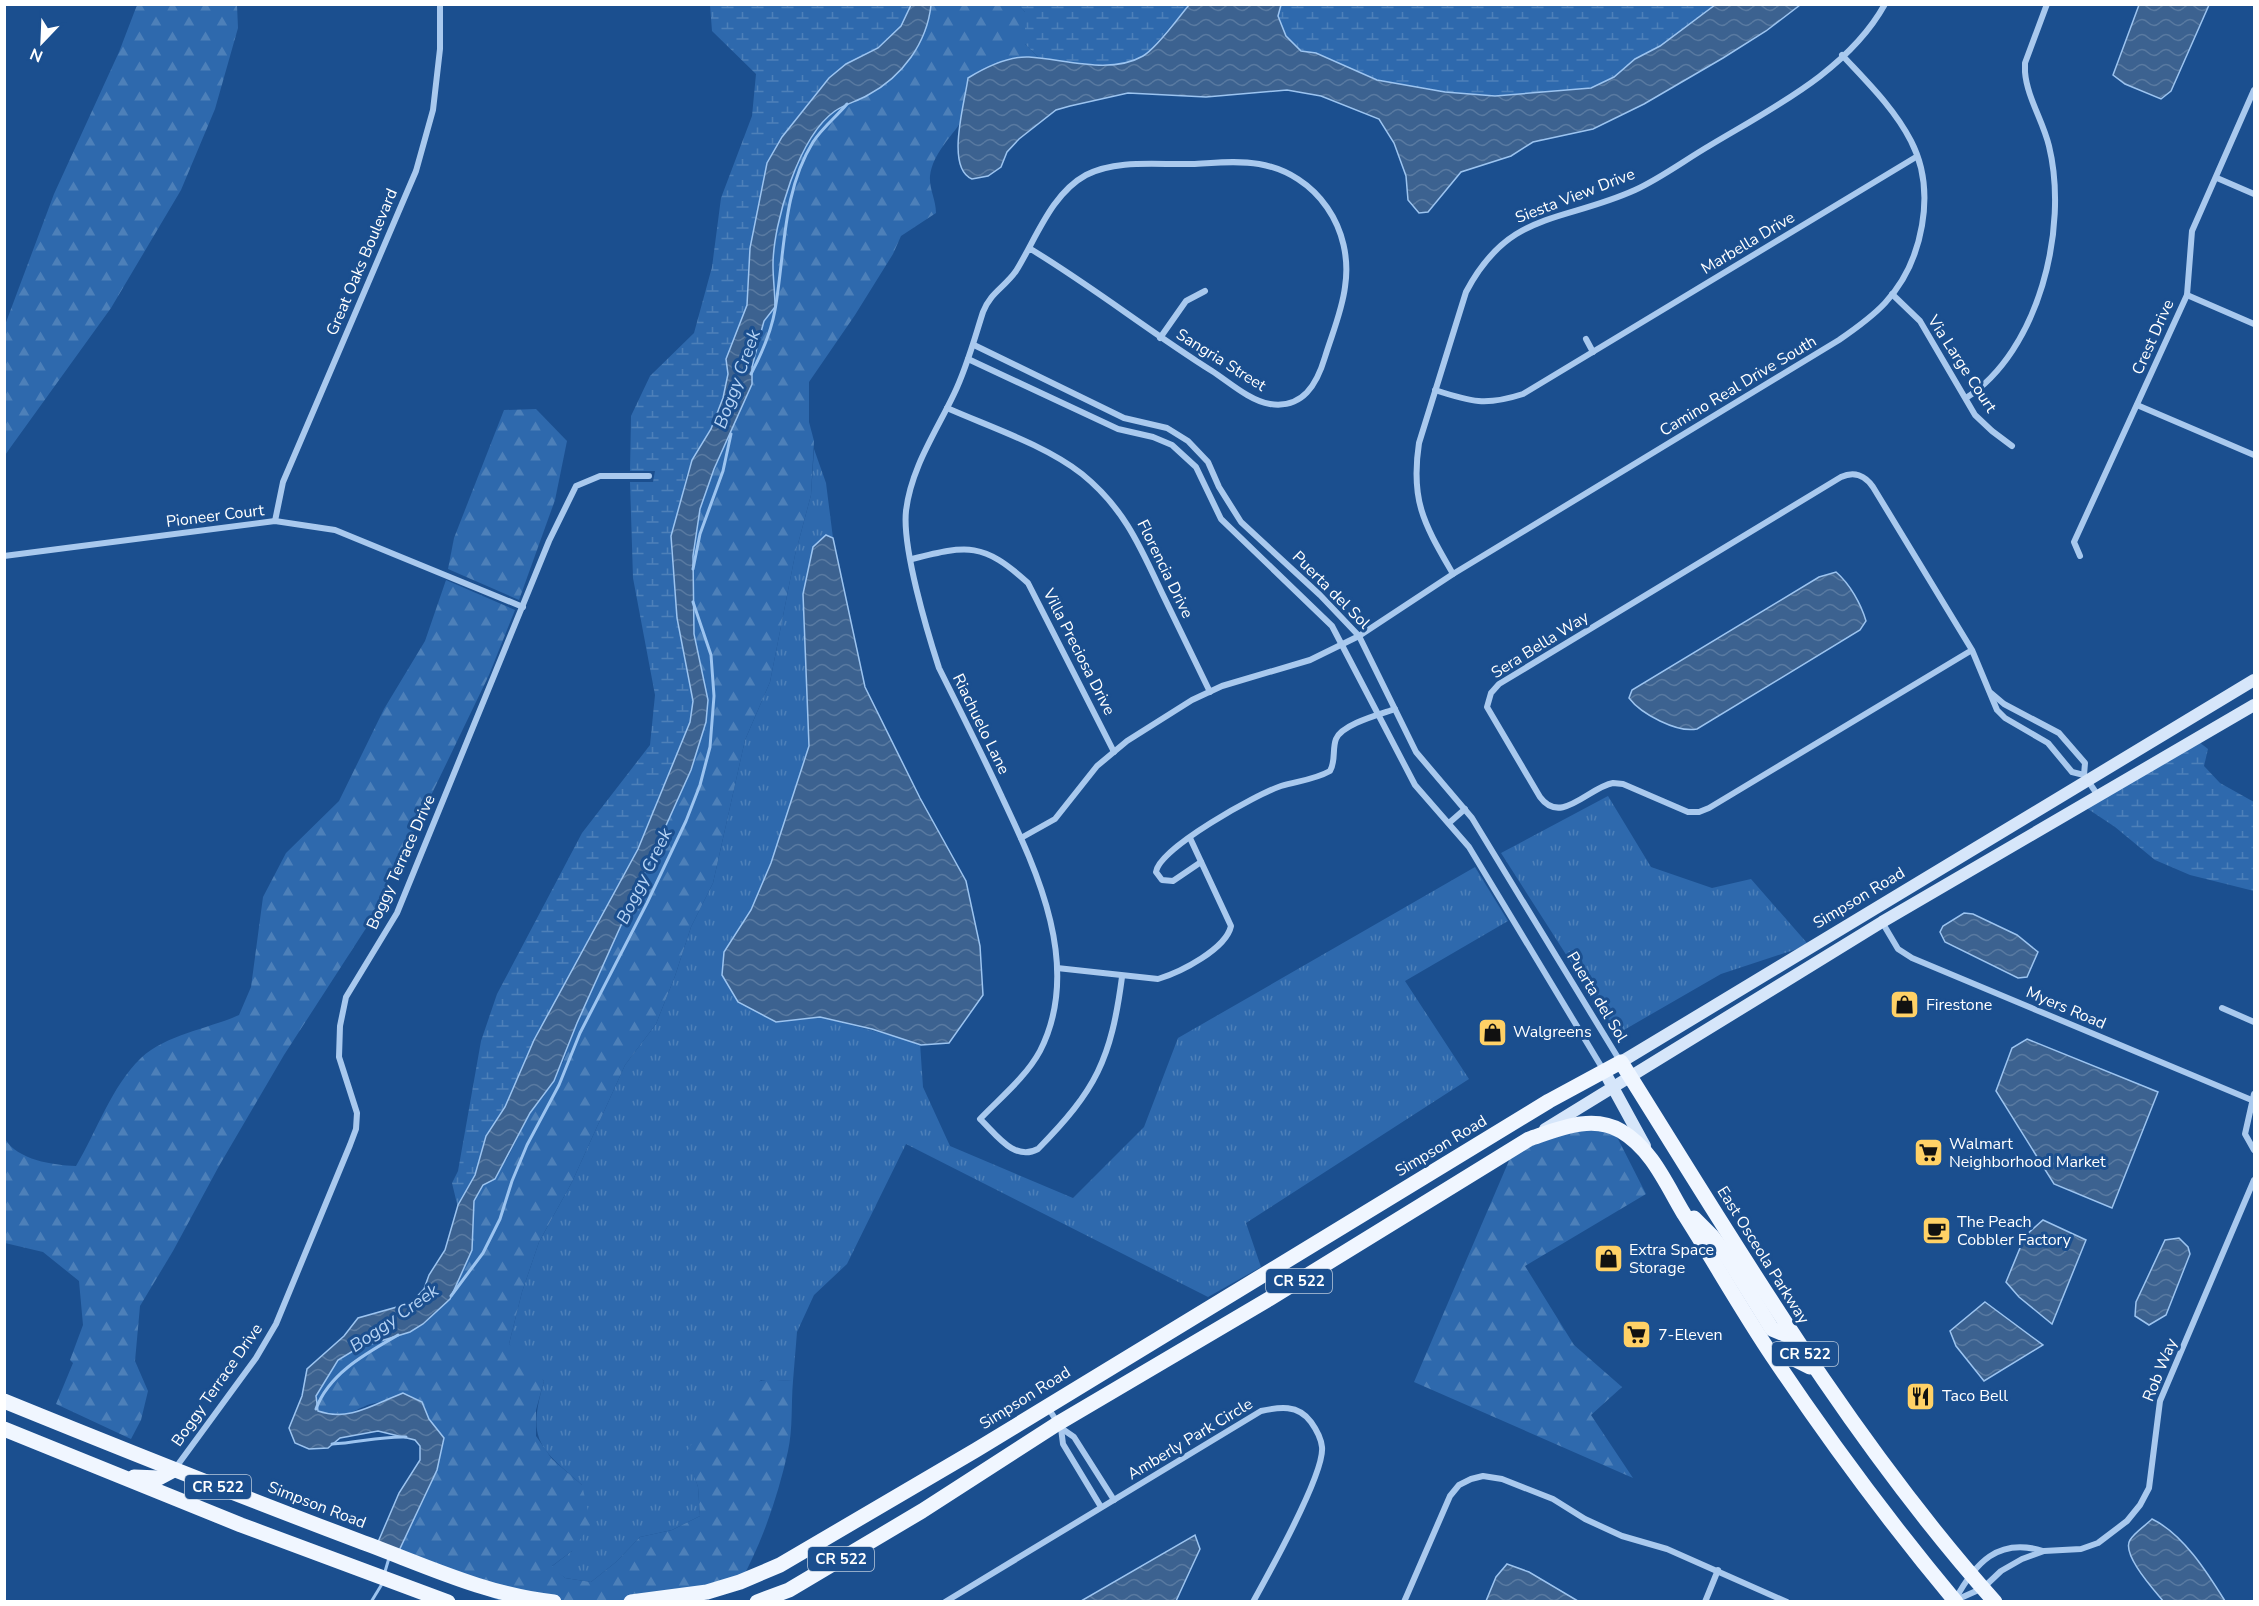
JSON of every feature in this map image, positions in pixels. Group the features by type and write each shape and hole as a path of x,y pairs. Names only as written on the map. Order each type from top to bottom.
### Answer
{"main road":[{"name":"Simpson Road","path":"631,1602 676,1600 723,1588 780,1565 1047,1406 1549,1101 1621,1062 1896,897 2086,778 2254,680"},
{"name":"Simpson Road","path":"757,1602 789,1590 922,1511 1882,922 2099,798 2254,705"},
{"path":"1882,922 1886,909 1896,897"},
{"path":"1838,949 1846,936 1848,925"},
{"name":"East Osceola Parkway","path":"1621,1062 1815,1370 1882,1464 1995,1602"},
{"path":"1604,1071 1654,1162"},
{"name":"CR 522","path":"1529,1139 1571,1125 1606,1125 1622,1132 1654,1162 1772,1355 1844,1461 1954,1601"},
{"path":"1678,1204 1712,1236 1772,1329 1794,1338"},
{"path":"1215,1330 1233,1314 1267,1294 1277,1280 1278,1266"},
{"path":"1772,1355 1782,1353 1815,1370"},
{"name":"Simpson Road","path":"4,1401 174,1470 435,1569 494,1590 554,1602"},
{"name":"CR 522","path":"4,1429 108,1472 448,1602"},
{"path":"108,1472 146,1479 167,1476 174,1470"}],"street":[{"name":"Great Oaks Boulevard","path":"275,521 283,482 412,179 425,141 433,110 438,74 440,4"},
{"name":"Siesta View Drive","path":"1454,574 1425,526 1417,497 1415,468 1419,443 1466,292 1490,254 1512,235 1559,213 1612,200 1638,188 1782,102 1820,75 1842,55 1876,21 1885,4"},
{"path":"1966,398 1987,385 2008,359 2022,335 2044,278 2052,240 2054,202 2049,147 2025,72 2025,63 2047,4"},
{"name":"Camino Real Drive South","path":"1021,838 1055,819 1097,766 1127,741 1210,692 1299,664 1359,636 1454,574 1859,326 1892,294 1913,258 1921,234 1923,204 1921,174 1911,142 1892,110 1842,55"},
{"name":"Crest Drive","path":"2080,556 2074,542 2187,295 2192,231 2254,90"},
{"name":"Marbella Drive","path":"1436,390 1467,401 1500,402 1523,394 1916,157"},
{"name":"Sangria Street","path":"980,323 988,299 1011,277 1029,248 1066,190 1085,176 1108,167 1249,162 1281,170 1316,192 1339,227 1347,269 1344,294 1322,368 1305,396 1287,404 1262,402 1160,338 1029,248"},
{"path":"2217,178 2254,194"},
{"path":"1160,338 1186,301 1205,291"},
{"name":"Via Large Court","path":"1892,294 1920,321 1976,415 2012,446"},
{"path":"2187,295 2254,324"},
{"name":"Riachuelo Lane","path":"980,323 974,345 910,488 906,515 912,559 929,638 939,668 1021,838 1045,901 1057,968 1057,991 1050,1026 1040,1051 1026,1072 980,1119 1020,1154 1030,1154 1038,1149 1072,1115 1097,1077 1117,1017 1122,977"},
{"path":"1586,339 1593,352"},
{"name":"Puerta del Sol","path":"974,345 1124,418 1167,428 1188,441 1208,462 1218,487 1241,522 1320,595 1359,636 1416,752 1465,809 1505,870 1621,1062"},
{"name":"Puerta del Sol","path":"968,359 1118,429 1153,437 1172,445 1196,467 1221,519 1332,626 1415,785 1469,847 1604,1071"},
{"path":"2137,405 2254,455"},
{"name":"Florencia Drive","path":"947,408 1055,457 1081,474 1105,495 1124,518 1143,548 1210,692"},
{"name":"Sera Bella Way","path":"1972,650 1709,808 1694,813 1613,783 1604,785 1566,807 1550,806 1540,797 1487,707 1491,693 1500,684 1850,474 1858,474 1870,482 1972,650 1997,710 2005,718 2048,743 2072,772 2086,778"},
{"name":"Boggy Terrace Drive","path":"174,1470 256,1358 276,1324 350,1145 356,1128 357,1113 339,1057 340,1026 346,997 397,913 549,540 576,486 600,476 649,476"},
{"name":"Pioneer Court","path":"4,556 275,521 335,530 523,607"},
{"name":"Villa Preciosa Drive","path":"912,559 954,548 973,548 1014,570 1028,584 1114,752"},
{"name":"Sera Bella Way","path":"1990,693 2004,704 2065,738 2085,763 2086,778 2099,798"},
{"path":"1201,862 1173,880 1162,880 1156,872 1161,861 1190,838 1252,798 1330,771 1337,738 1357,723 1395,709"},
{"path":"1449,823 1465,809"},
{"path":"1057,968 1158,980 1171,975 1223,943 1229,936 1231,926 1190,838"},
{"name":"Myers Road","path":"1882,922 1898,949 1912,958 2254,1098"},
{"path":"2222,1008 2254,1022"},
{"path":"2254,1098 2245,1134 2254,1150"},
{"name":"Rob Way","path":"1954,1601 1983,1588 2014,1562 2044,1551 2081,1549 2098,1543 2127,1521 2140,1505 2149,1488 2160,1401 2254,1180"},
{"path":"1047,1406 1059,1426 1063,1444 1101,1507"},
{"name":"Amberly Park Circle","path":"945,1602 1261,1411 1279,1407 1294,1409 1307,1417 1318,1431 1322,1447 1320,1463 1284,1544 1253,1602"},
{"path":"1059,1426 1074,1437 1114,1500"},
{"path":"1404,1602 1450,1496 1459,1485 1483,1476 1502,1479 1552,1498 1585,1519 1622,1536 1667,1549 1787,1602"},
{"name":"Rob Way","path":"1954,1601 1970,1573 2007,1547 2026,1545 2044,1551"},
{"path":"1705,1602 1718,1570"}],"green space":[{"path":"1281,4 1715,5 1660,46 1635,59 1614,77 1591,88 1495,96 1445,92 1376,80 1316,53 1301,51 1286,37 1278,16"},
{"path":"137,5 237,5 238,28 215,109 181,190 111,308 5,455 5,325 54,194 119,52"},
{"path":"710,5 911,5 901,26 878,48 846,64 818,91 767,163 750,248 747,305 727,359 728,374 723,398 711,429 692,460 686,477 671,548 677,618 693,702 690,722 638,849 547,1016 505,1107 486,1136 475,1175 458,1208 452,1183 458,1171 481,1041 497,994 582,833 650,745 655,695 633,578 630,482 653,482 655,471 630,471 631,416 650,376 694,333 712,267 721,198 752,116 756,74 712,31"},
{"path":"931,5 1019,5 1025,12 1025,44 1040,59 1027,57 968,78 964,116 935,160 930,176 936,213 901,236 893,254 855,315 809,382 809,422 814,441 811,495 795,555 770,682 745,740 713,883 691,927 656,1024 625,1065 572,1182 539,1242 522,1292 509,1344 528,1358 544,1381 536,1410 536,1436 552,1459 582,1485 591,1524 572,1551 552,1566 565,1578 591,1582 616,1562 640,1537 672,1530 700,1516 698,1487 686,1453 709,1422 729,1402 750,1386 764,1380 793,1381 790,1443 780,1485 763,1534 741,1581 693,1601 500,1601 396,1557 437,1469 444,1437 429,1419 422,1402 380,1402 338,1415 318,1411 316,1396 338,1360 358,1348 410,1332 424,1324 450,1299 474,1201 483,1185 507,1159 530,1113 544,1096 563,1062 577,1023 691,770 706,722 708,700 694,634 693,556 700,509 714,469 752,384 752,367 764,321 775,307 774,247 790,182 810,140 822,123 835,111 880,88 892,79 911,58 924,33"},
{"path":"1019,5 1189,5 1146,55 1127,64 1074,65 1040,59 1025,44 1025,12"},
{"path":"536,409 567,441 555,500 519,600 448,569 454,538 504,410"},
{"path":"814,449 826,483 833,538 826,535 803,594 809,746 771,863 751,910 724,952 776,1022 820,1017 920,1043 923,1087 950,1146 1073,1198 1144,1127 1178,1038 1475,867 1508,921 1405,981 1469,1079 1246,1223 1261,1267 1208,1297 906,1144 847,1264 814,1295 797,1332 793,1381 761,1380 687,1452 698,1487 700,1516 672,1530 640,1537 616,1562 591,1582 565,1578 551,1567 572,1551 582,1485 555,1461 540,1441 537,1417 544,1381 509,1344 522,1292 539,1242 572,1182 625,1065 656,1024 691,927 713,883 745,740 770,682 795,555 811,495"},
{"path":"446,580 515,610 489,675 370,922 284,1055 140,1306 135,1361 148,1391 141,1420 131,1439 56,1404 73,1363 70,1360 83,1325 79,1281 43,1252 5,1243 5,1139 18,1152 27,1157 46,1163 76,1166 121,1082 141,1058 163,1043 239,1015 251,987 263,897 286,853 339,801 384,709 425,641"},
{"path":"2199,742 2208,749 2204,766 2220,783 2254,802 2254,891 2190,875 2155,860 2115,827 2082,805"},
{"path":"1608,796 1651,867 1712,888 1751,879 1807,943 1797,949 1721,974 1617,1034 1501,853"},
{"path":"1604,1130 1616,1135 1646,1194 1525,1266 1574,1345 1622,1387 1591,1415 1633,1478 1414,1382 1511,1156 1535,1142 1555,1135 1576,1131"}],"water":[{"path":"911,5 931,5 924,33 911,57 892,79 880,88 835,111 822,123 800,160 783,204 774,247 775,307 764,321 752,367 752,384 714,469 700,509 693,556 694,634 708,700 706,722 691,770 577,1023 554,1081 530,1113 495,1179 483,1185 474,1201 472,1250 450,1299 423,1324 410,1332 358,1348 338,1360 316,1396 318,1411 340,1414 361,1410 403,1393 422,1402 429,1419 444,1438 437,1470 396,1557 375,1549 399,1493 420,1460 420,1446 415,1440 378,1431 340,1438 328,1448 309,1449 295,1443 289,1428 302,1396 307,1369 344,1336 358,1318 411,1303 424,1289 429,1275 445,1250 458,1205 475,1175 486,1136 505,1107 534,1040 638,849 690,722 693,701 677,618 671,536 692,460 711,429 723,398 728,374 726,359 747,305 750,248 767,163 782,137 829,78 846,64 878,48 901,26"},
{"path":"1189,5 1281,5 1278,16 1286,36 1301,51 1316,53 1377,80 1445,92 1495,96 1591,88 1614,77 1635,59 1660,46 1715,5 1800,5 1766,31 1644,104 1593,129 1533,142 1511,156 1461,172 1428,212 1419,213 1408,200 1406,176 1394,143 1379,119 1321,96 1287,90 1206,97 1128,93 1070,106 1056,110 1019,139 1007,152 1001,167 988,176 972,179 964,172 958,149 968,78 997,63 1021,57 1102,65 1130,62 1149,52"},
{"path":"2139,5 2209,5 2171,91 2161,99 2125,84 2113,75"},
{"path":"826,535 833,538 865,687 920,798 966,881 980,946 983,995 949,1043 921,1045 872,1029 820,1017 776,1022 738,1002 722,975 724,952 751,910 771,863 809,746 803,594 813,547"},
{"path":"1836,572 1850,588 1861,608 1866,621 1860,630 1697,729 1680,728 1660,721 1642,710 1629,698 1632,690 1819,577"},
{"path":"1964,913 1973,914 2017,935 2038,952 2027,977 2018,978 1945,942 1940,932 1943,926"},
{"path":"2027,1039 2158,1092 2112,1208 2054,1184 1996,1091 2012,1048"},
{"path":"2043,1220 2086,1240 2052,1324 2019,1297 2006,1282 2025,1236"},
{"path":"2179,1238 2188,1247 2190,1254 2166,1315 2149,1325 2135,1316 2136,1302 2165,1240"},
{"path":"1985,1302 2043,1345 1984,1381 1956,1346 1950,1331"},
{"path":"2152,1519 2184,1544 2225,1601 2163,1601 2134,1563 2128,1546 2132,1537"},
{"path":"1195,1535 1200,1549 1176,1601 1081,1601"},
{"path":"1507,1564 1529,1572 1578,1601 1486,1601 1496,1577"}],"waterway":[{"name":"Boggy Creek","path":"751,374 766,343 773,318 786,224 795,181 813,142 847,104"},
{"name":"Boggy Creek","path":"693,569 700,534 723,471 731,434"},
{"name":"Boggy Creek","path":"451,1296 483,1253 500,1219 527,1145 559,1085 580,1033 647,903 686,821 700,785 710,747 714,696 711,655 693,602"},
{"name":"Boggy Creek","path":"316,1409 330,1385 350,1365 398,1335"},
{"name":"Boggy Creek","path":"332,1444 406,1437"},
{"name":"Boggy Creek","path":"384,1575 389,1558"},
{"name":"Boggy Creek","path":"371,1602 382,1584"}],"place":[{"name":"Firestone","path":"1905,1005"},
{"name":"Walgreens","path":"1492,1032"},
{"name":"Walmart Neighborhood Market","path":"1928,1153"},
{"name":"The Peach Cobbler Factory","path":"1936,1231"},
{"name":"Extra Space Storage","path":"1608,1259"},
{"name":"7-Eleven","path":"1637,1335"},
{"name":"Taco Bell","path":"1921,1396"}]}
